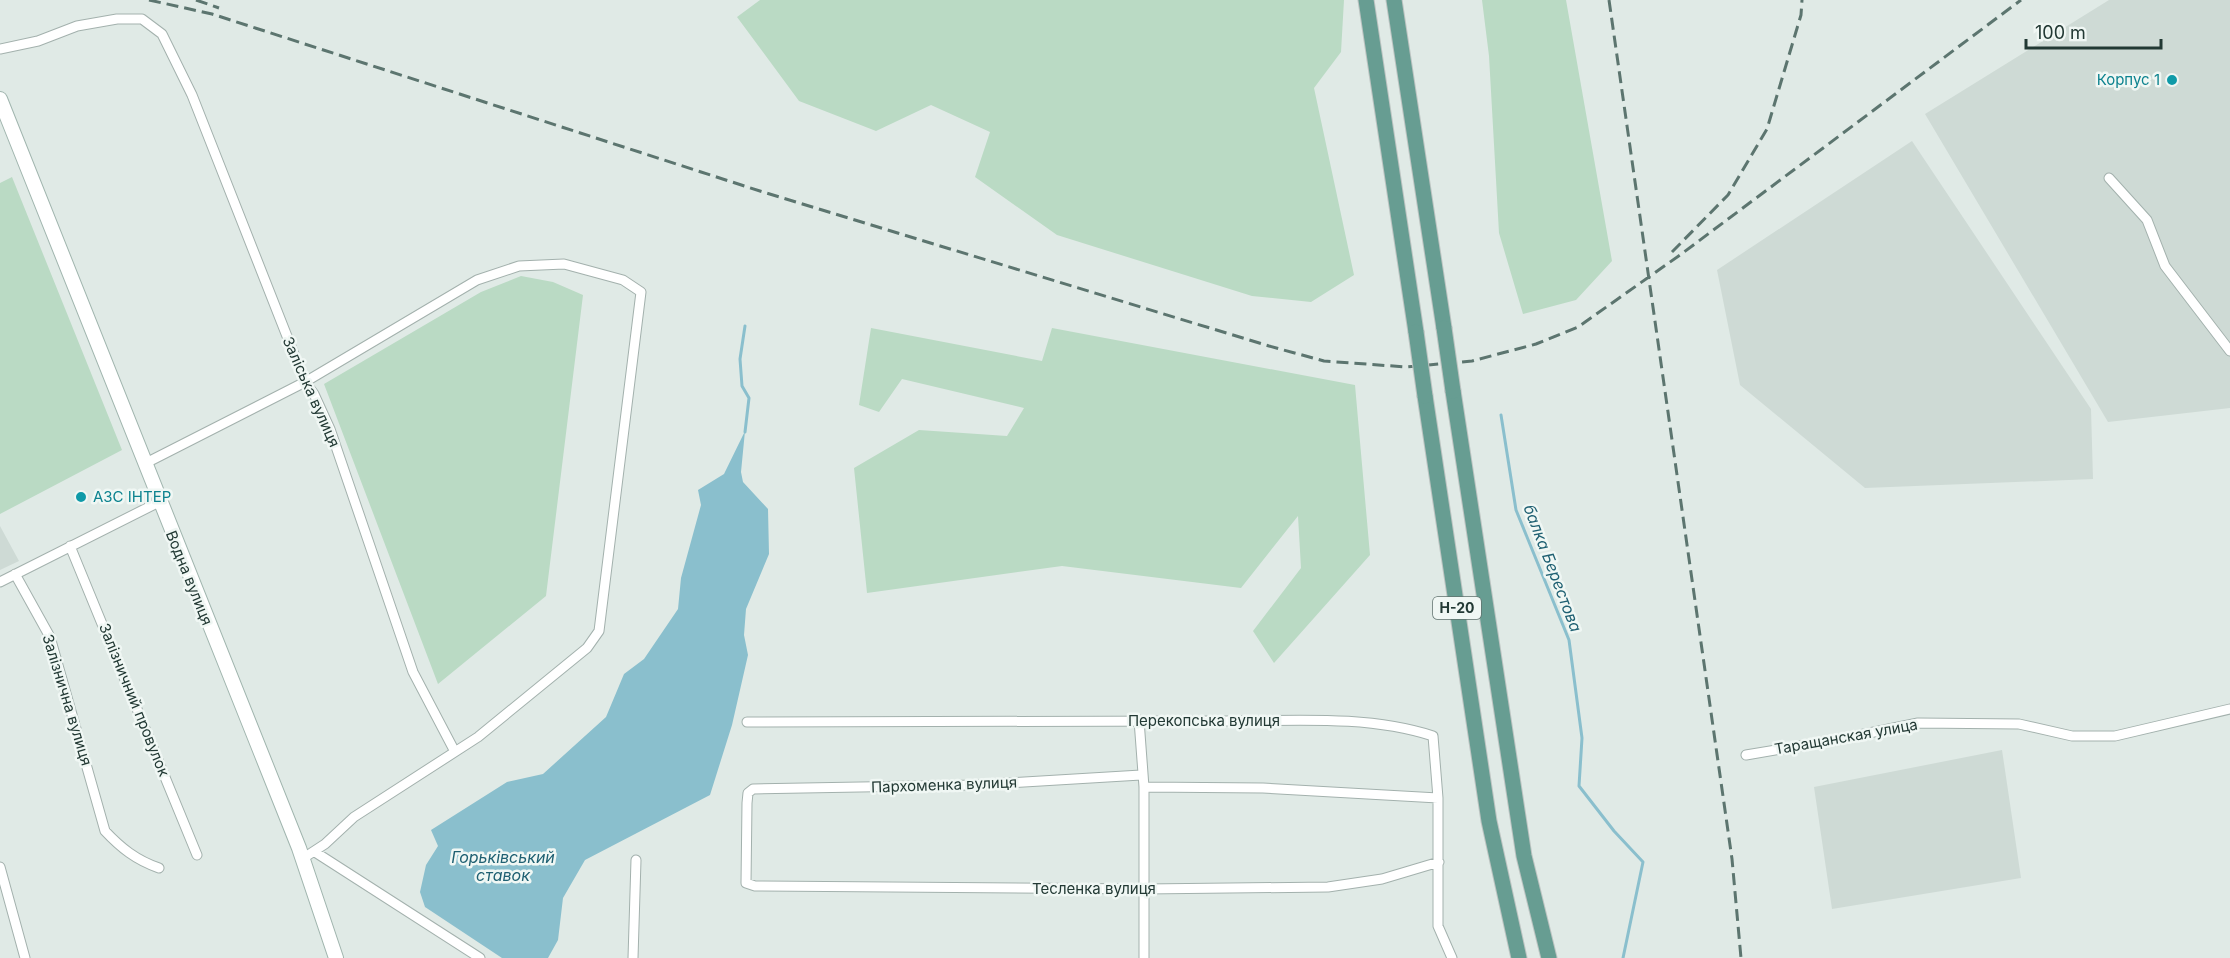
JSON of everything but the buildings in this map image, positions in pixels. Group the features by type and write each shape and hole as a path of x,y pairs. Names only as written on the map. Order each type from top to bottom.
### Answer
{"main road":[{"name":"Н-20","path":"1366,0 1489,821 1519,958"},
{"name":"Н-20","path":"1394,0 1516,808 1524,856 1549,958"}],"street":[{"name":"Заліська вулиця","path":"0,49 38,41 76,26 117,19 142,19 162,34 192,94 305,382 314,394 330,429 413,672 454,750"},
{"name":"Водна вулиця","path":"0,99 303,859 336,958"},
{"path":"2109,178 2147,220 2166,266 2230,351"},
{"path":"144,464 305,382 477,280 519,266 564,264 623,280 641,292 599,631 587,648 478,737 454,750 354,817 341,831 303,859"},
{"path":"0,582 159,502"},
{"name":"Залізничний провулок","path":"70,546 197,855"},
{"name":"Залізнична вулиця","path":"15,574 50,637 105,831 120,848 142,862 159,868"},
{"name":"Таращанская улица","path":"1746,755 1840,740 1918,723 2019,724 2072,736 2115,736 2230,709"},
{"path":"1139,720 1141,776 1144,787 1144,958"},
{"name":"Перекопська вулиця","path":"747,722 1139,720 1366,723 1405,727 1433,736 1438,798 1438,926 1452,958"},
{"name":"Пархоменка вулиця","path":"746,883 748,793 753,789 972,785 1141,776"},
{"path":"1144,787 1263,788 1438,798"},
{"path":"315,852 480,958"},
{"path":"633,958 636,860"},
{"name":"Тесленка вулиця","path":"746,883 755,886 1145,889 1328,887 1382,879 1439,862"},
{"path":"0,867 25,958"}],"shaded area":[{"path":"2109,0 2230,0 2230,408 2108,422 1925,114"},
{"path":"1912,141 2091,409 2093,479 1865,488 1740,385 1717,270"},
{"path":"0,526 19,561 0,570"},
{"path":"2002,750 2021,878 1832,909 1814,787"}],"green space":[{"path":"760,0 1344,0 1341,52 1314,88 1354,275 1311,302 1252,296 1057,235 975,177 990,132 931,105 876,131 799,101 737,17"},
{"path":"1482,0 1566,0 1612,261 1576,300 1523,314 1499,233 1489,56"},
{"path":"12,177 122,450 0,514 0,183"},
{"path":"521,276 553,282 583,295 546,596 438,684 324,384 481,292"},
{"path":"871,328 1042,361 1052,328 1355,385 1370,555 1274,663 1253,631 1301,568 1298,516 1241,588 1062,566 867,593 854,468 919,430 1007,436 1024,408 902,379 879,412 859,405"}],"water":[{"name":"Горьківський ставок","path":"745,431 741,472 743,482 768,509 769,554 746,609 744,635 748,655 732,725 710,795 585,860 563,898 558,940 548,958 502,958 425,907 420,892 426,865 438,846 431,830 507,782 543,774 606,717 624,674 644,659 678,609 681,578 701,505 698,490 724,474"}],"waterway":[{"path":"745,326 740,359 742,386 749,398 745,432"},
{"name":"балка Берестова","path":"1501,415 1516,510 1569,640 1582,738 1579,786 1614,831 1643,862 1623,958"}],"railway":[{"path":"149,0 212,14 763,192 1269,346 1324,361 1406,367 1472,361 1536,344 1578,327 1680,255 2021,0"},
{"path":"196,0 219,8"},
{"path":"1609,0 1732,859 1741,958"},
{"path":"1672,252 1728,195 1767,129 1801,15 1802,0"}],"place":[{"name":"Корпус 1","path":"2172,80"},
{"name":"АЗС ІНТЕР","path":"81,497"}]}
